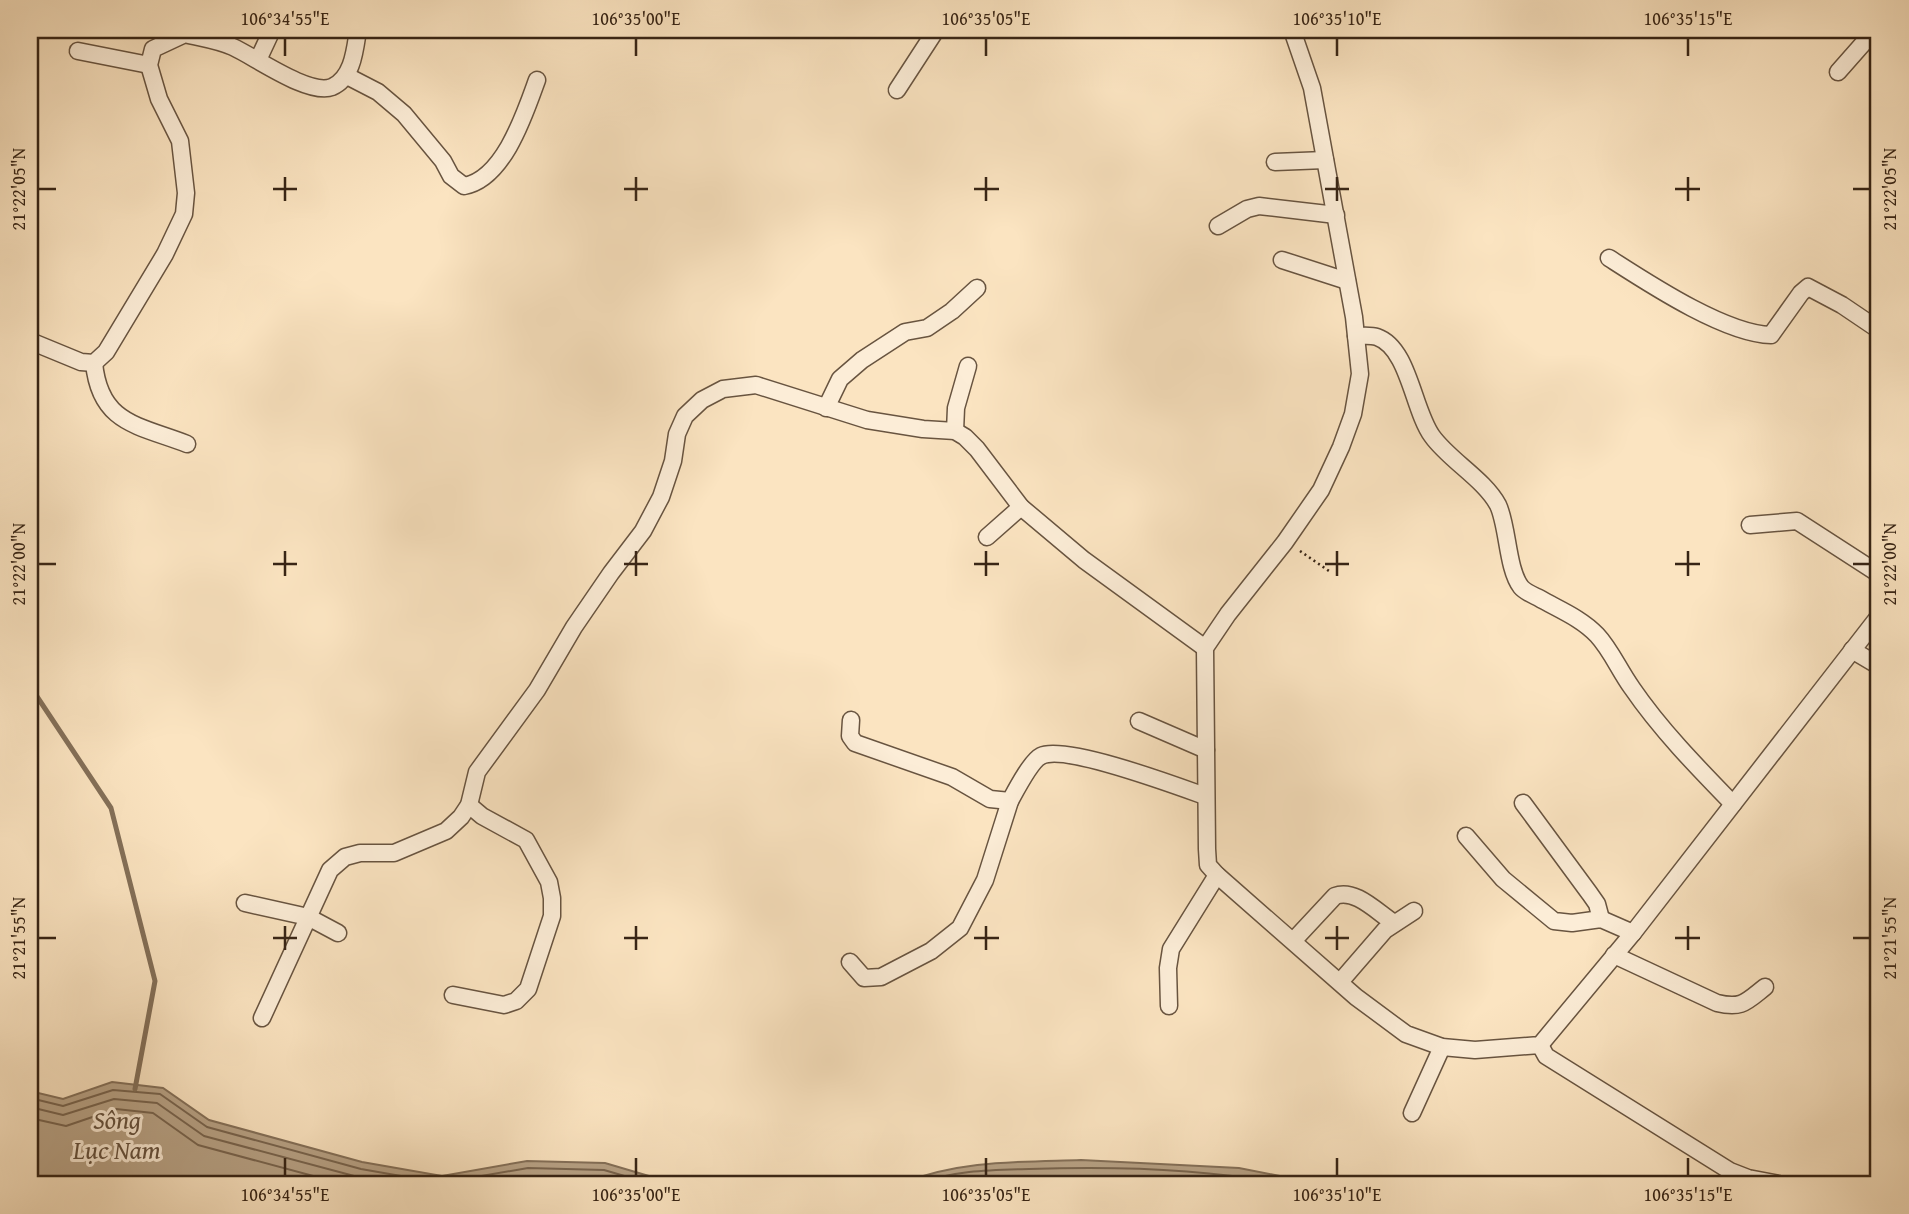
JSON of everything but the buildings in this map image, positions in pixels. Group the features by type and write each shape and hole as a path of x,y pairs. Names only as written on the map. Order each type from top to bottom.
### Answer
{"street":[{"path":"258,60 272,30"},
{"path":"30,341 81,362 94,363 106,352 165,254 184,214 186,193 180,141 159,99 149,65 153,50 185,34 230,46 306,85 320,89 333,86 347,76 358,30"},
{"path":"897,90 936,30"},
{"path":"1292,30 1312,88 1336,215 1360,374 1353,414 1321,490 1205,648 1205,796 1209,865 1217,875 1356,997 1406,1034 1442,1047 1475,1050 1540,1045 1633,933 1879,616"},
{"path":"1838,72 1875,30"},
{"path":"78,51 149,65"},
{"path":"347,76 378,92 404,114 443,160 451,176 464,186 474,184 493,168 518,130 537,80"},
{"path":"1275,162 1325,160"},
{"path":"1218,226 1247,209 1259,206 1336,215"},
{"path":"1609,258 1708,315 1756,335 1771,335 1801,293 1808,288 1813,288 1842,305 1879,330"},
{"path":"1282,260 1347,281"},
{"path":"826,408 840,379 862,360 905,332 926,328 977,288"},
{"path":"1356,336 1374,335 1386,341 1403,365 1417,410 1432,436 1490,494 1499,507 1521,587 1596,634 1632,688 1696,766 1732,804"},
{"path":"94,363 96,383 106,404 119,417 187,444"},
{"path":"955,431 956,408 968,366"},
{"path":"262,1017 330,870 345,857 360,853 394,853 446,831 469,805 477,772 537,690 574,627 643,531 661,497 673,461 677,434 685,416 702,400 723,389 756,385 867,420 955,431 977,449 1021,507 1084,561 1205,648"},
{"path":"987,537 1021,507"},
{"path":"1751,525 1797,521 1879,574"},
{"path":"1852,650 1879,666"},
{"path":"851,720 850,736 855,743 952,777 990,799 1010,801"},
{"path":"1139,721 1206,750"},
{"path":"850,962 864,978 881,977 930,951 960,928 985,880 1010,801 1034,762 1042,755 1099,761 1205,796"},
{"path":"1523,803 1597,904 1601,919"},
{"path":"453,995 504,1005 516,1001 528,989 552,916 549,883 526,840 482,816 469,805"},
{"path":"1466,836 1503,879 1554,921 1572,923 1601,919 1633,933"},
{"path":"1169,1006 1168,968 1171,949 1186,920 1217,875"},
{"path":"1294,940 1335,896 1343,893 1352,894 1394,923"},
{"path":"245,903 307,917 338,933"},
{"path":"1340,982 1394,923 1415,911"},
{"path":"1614,955 1717,1003 1733,1007 1744,1004 1765,986"},
{"path":"1540,1045 1546,1055 1708,1158 1748,1178 1779,1184"},
{"path":"1412,1113 1442,1047"}],"path":[{"path":"1285,542 1329,571"}],"water":[{"name":"Sông Lục Nam","path":"112,1082 163,1088 209,1120 362,1162 442,1176 527,1161 605,1163 676,1184 30,1184 30,1091 63,1099"},
{"path":"1081,1160 1239,1168 1320,1184 900,1184 944,1170 967,1166"}],"waterway":[{"path":"30,686 111,808 155,981 135,1089"}]}
